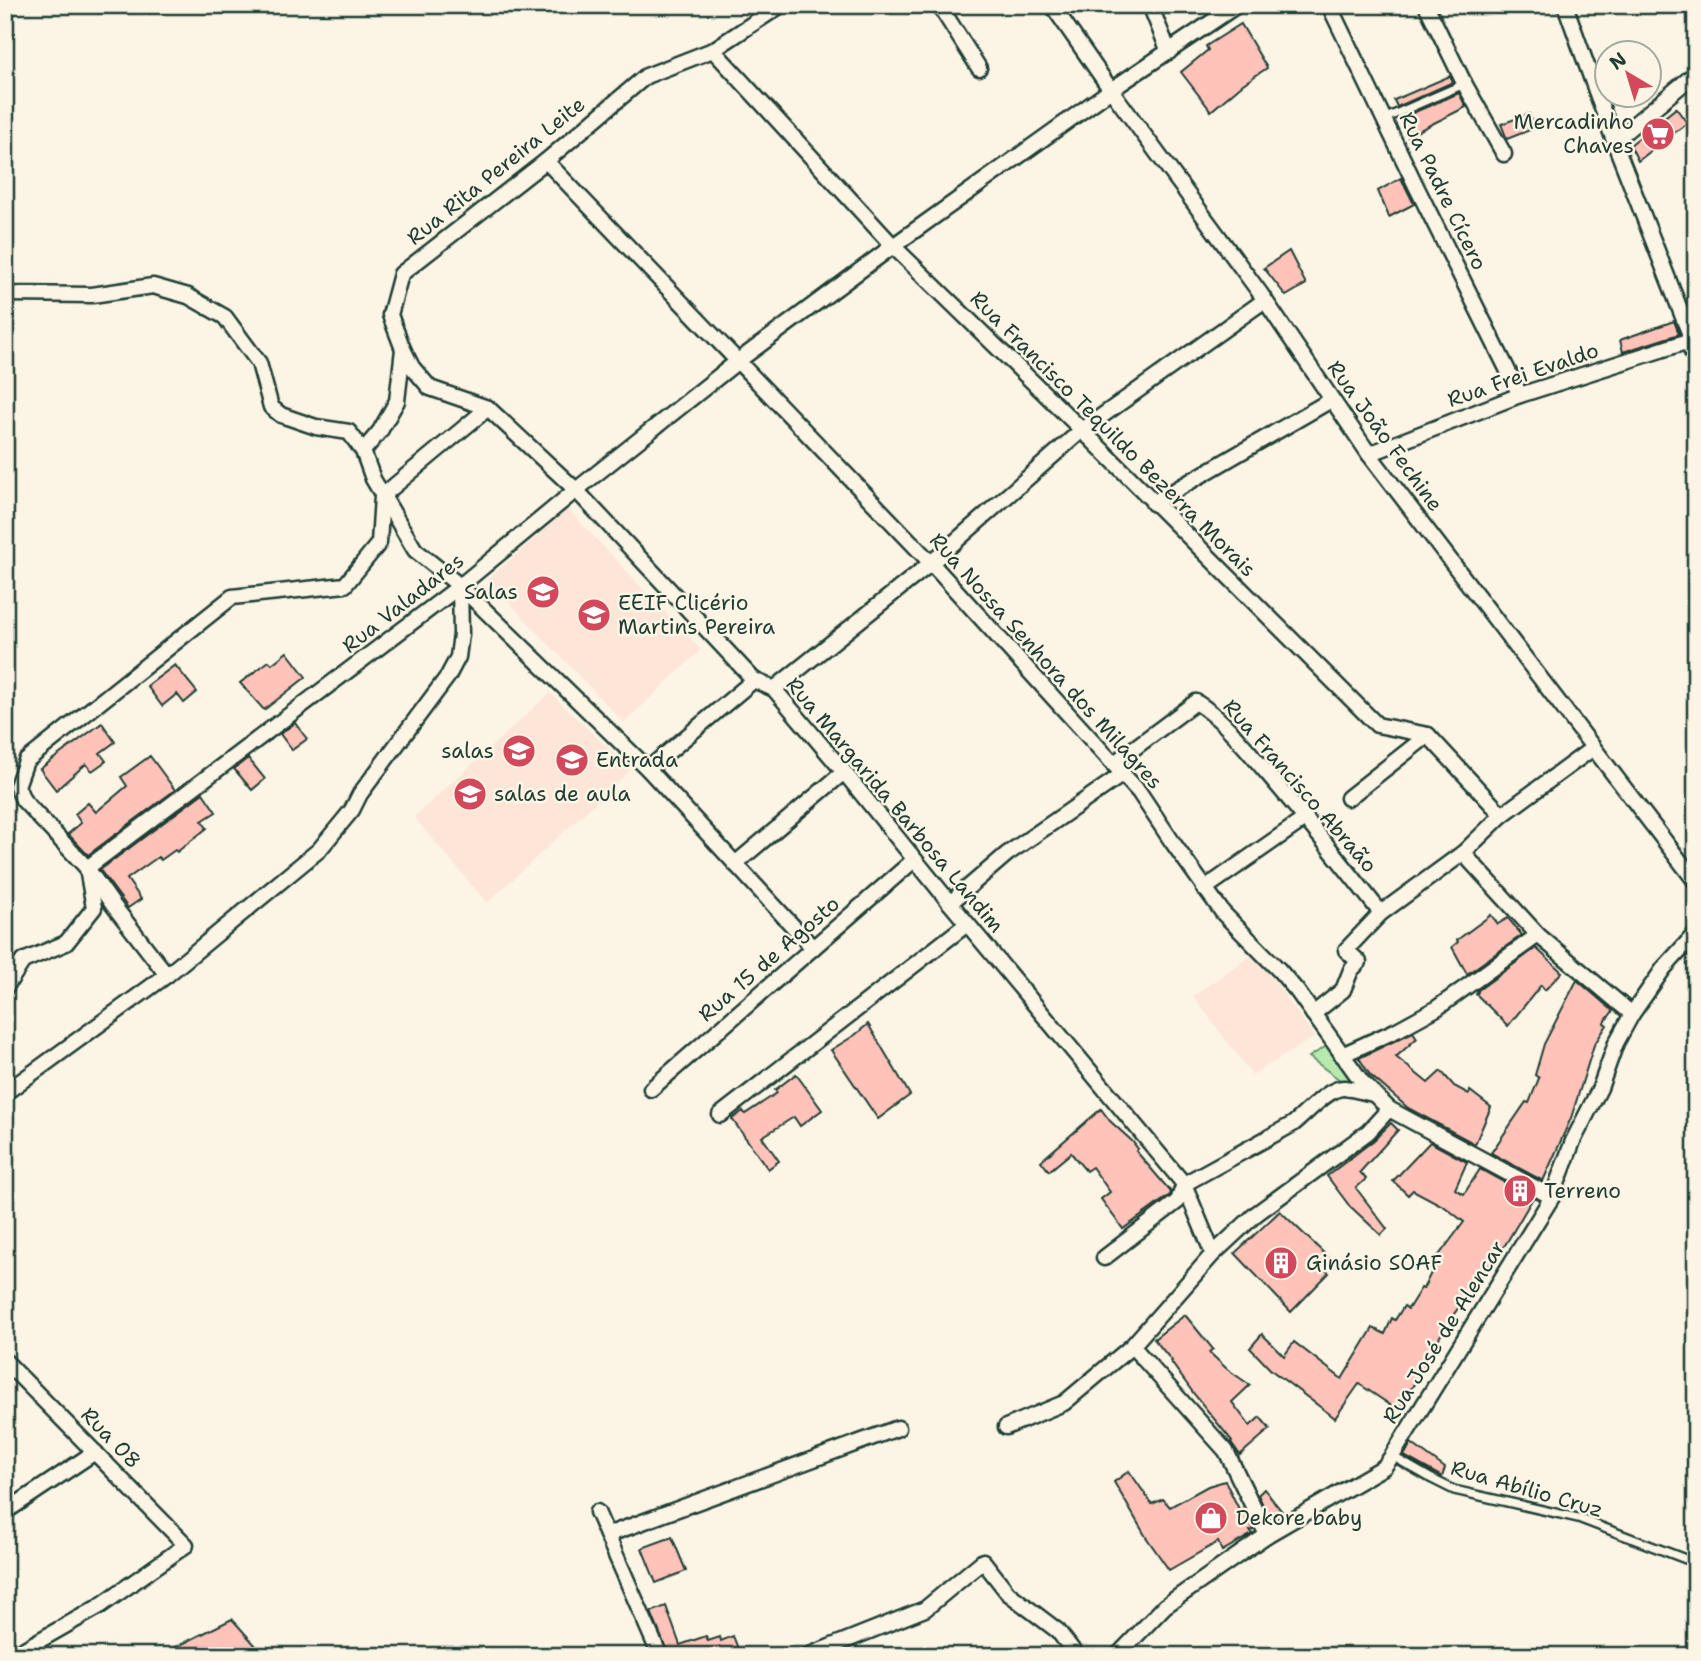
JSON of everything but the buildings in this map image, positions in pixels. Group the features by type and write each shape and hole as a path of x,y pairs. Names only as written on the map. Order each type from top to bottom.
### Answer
{"street":[{"name":"Rua Rita Pereira Leite","path":"363,450 380,431 397,401 403,349 390,315 401,274 546,161 646,76 713,50 781,5"},
{"path":"939,5 979,68"},
{"name":"Rua João Fechine","path":"1052,5 1265,300 1369,454 1696,882"},
{"path":"1150,5 1169,52"},
{"name":"Rua Valadares","path":"87,868 460,586 738,361 1111,90 1237,5"},
{"name":"Rua Padre Cícero","path":"1329,5 1520,395"},
{"path":"1426,5 1464,83 1504,154"},
{"path":"1566,5 1614,141 1694,343"},
{"name":"Rua Francisco Tequildo Bezerra Morais","path":"713,50 893,246 1082,430 1377,725 1428,735"},
{"path":"1614,141 1696,73"},
{"name":"Rua Nossa Senhora dos Milagres","path":"546,161 931,563 1139,792 1223,913 1279,970 1362,1082 1388,1109 1552,1197"},
{"path":"5,292 92,295 153,285 188,296 225,317 259,363 271,407 281,415 316,427 349,432 363,450 373,479 415,550 460,586 648,769 813,948"},
{"path":"774,689 931,563 1082,430 1265,300"},
{"name":"Rua Frei Evaldo","path":"1369,454 1520,395 1694,343"},
{"name":"Rua Margarida Barbosa Landim","path":"403,349 412,367 430,388 488,408 576,490 754,680 774,689 1184,1184 1213,1254"},
{"path":"1153,503 1331,400"},
{"path":"167,975 87,868 23,800 17,786 26,761 232,597 345,585 379,543 382,496 488,408"},
{"path":"5,1093 167,975 318,850 352,810 360,794 447,676 458,657 461,634 460,586"},
{"path":"648,769 754,680"},
{"name":"Rua Francisco Abraão","path":"1118,769 1182,711 1196,702 1241,742 1306,818 1381,913"},
{"path":"1348,798 1428,735 1502,815"},
{"path":"1313,1014 1343,990 1350,970 1359,962 1346,950 1381,913 1463,853 1502,815 1592,748"},
{"path":"950,903 1118,769"},
{"path":"735,864 844,772"},
{"path":"1204,888 1306,818"},
{"path":"1463,853 1538,935 1632,1014"},
{"name":"Rua 15 de Agosto","path":"651,1089 914,860"},
{"path":"5,988 23,961 66,943 94,908 87,868"},
{"path":"720,1115 967,923"},
{"name":"Rua José de Alencar","path":"1117,1656 1165,1606 1267,1535 1384,1467 1552,1197 1573,1142 1600,1088 1616,1043 1632,1014 1664,968 1696,933"},
{"path":"1342,1055 1437,1008 1538,935"},
{"path":"1104,1258 1178,1201 1184,1184 1293,1124 1330,1090 1342,1087 1374,1094"},
{"path":"1006,1427 1064,1403 1132,1346 1213,1254 1256,1214 1368,1132 1388,1109"},
{"path":"1132,1346 1226,1451 1267,1535"},
{"name":"Rua 08","path":"6,1363 186,1545 100,1606 12,1656"},
{"path":"607,1535 898,1428"},
{"path":"5,1512 95,1452"},
{"path":"597,1512 660,1656"},
{"path":"807,1656 925,1609 983,1561 1008,1593 1058,1631 1077,1656"}],"lane":[{"path":"1384,119 1464,83"},
{"name":"Rua Abílio Cruz","path":"1392,1456 1454,1490 1578,1518 1696,1563"}],"shaded area":[{"name":"EEIF Clicério Martins Pereira","path":"568,509 701,650 624,723 487,580"},
{"path":"550,693 631,770 487,903 414,817"},
{"path":"1254,953 1315,1037 1252,1075 1193,996"}],"green space":[{"path":"1328,1045 1352,1084 1348,1086 1309,1057"}],"place":[{"name":"Mercadinho Chaves","path":"1658,134"},
{"name":"Salas","path":"543,592"},
{"name":"EEIF Clicério Martins Pereira","path":"594,615"},
{"name":"salas","path":"519,751"},
{"name":"Entrada","path":"572,760"},
{"name":"salas de aula","path":"470,794"},
{"name":"Terreno","path":"1520,1191"},
{"name":"Ginásio SOAF","path":"1281,1263"},
{"name":"Dekore baby","path":"1211,1518"}]}
